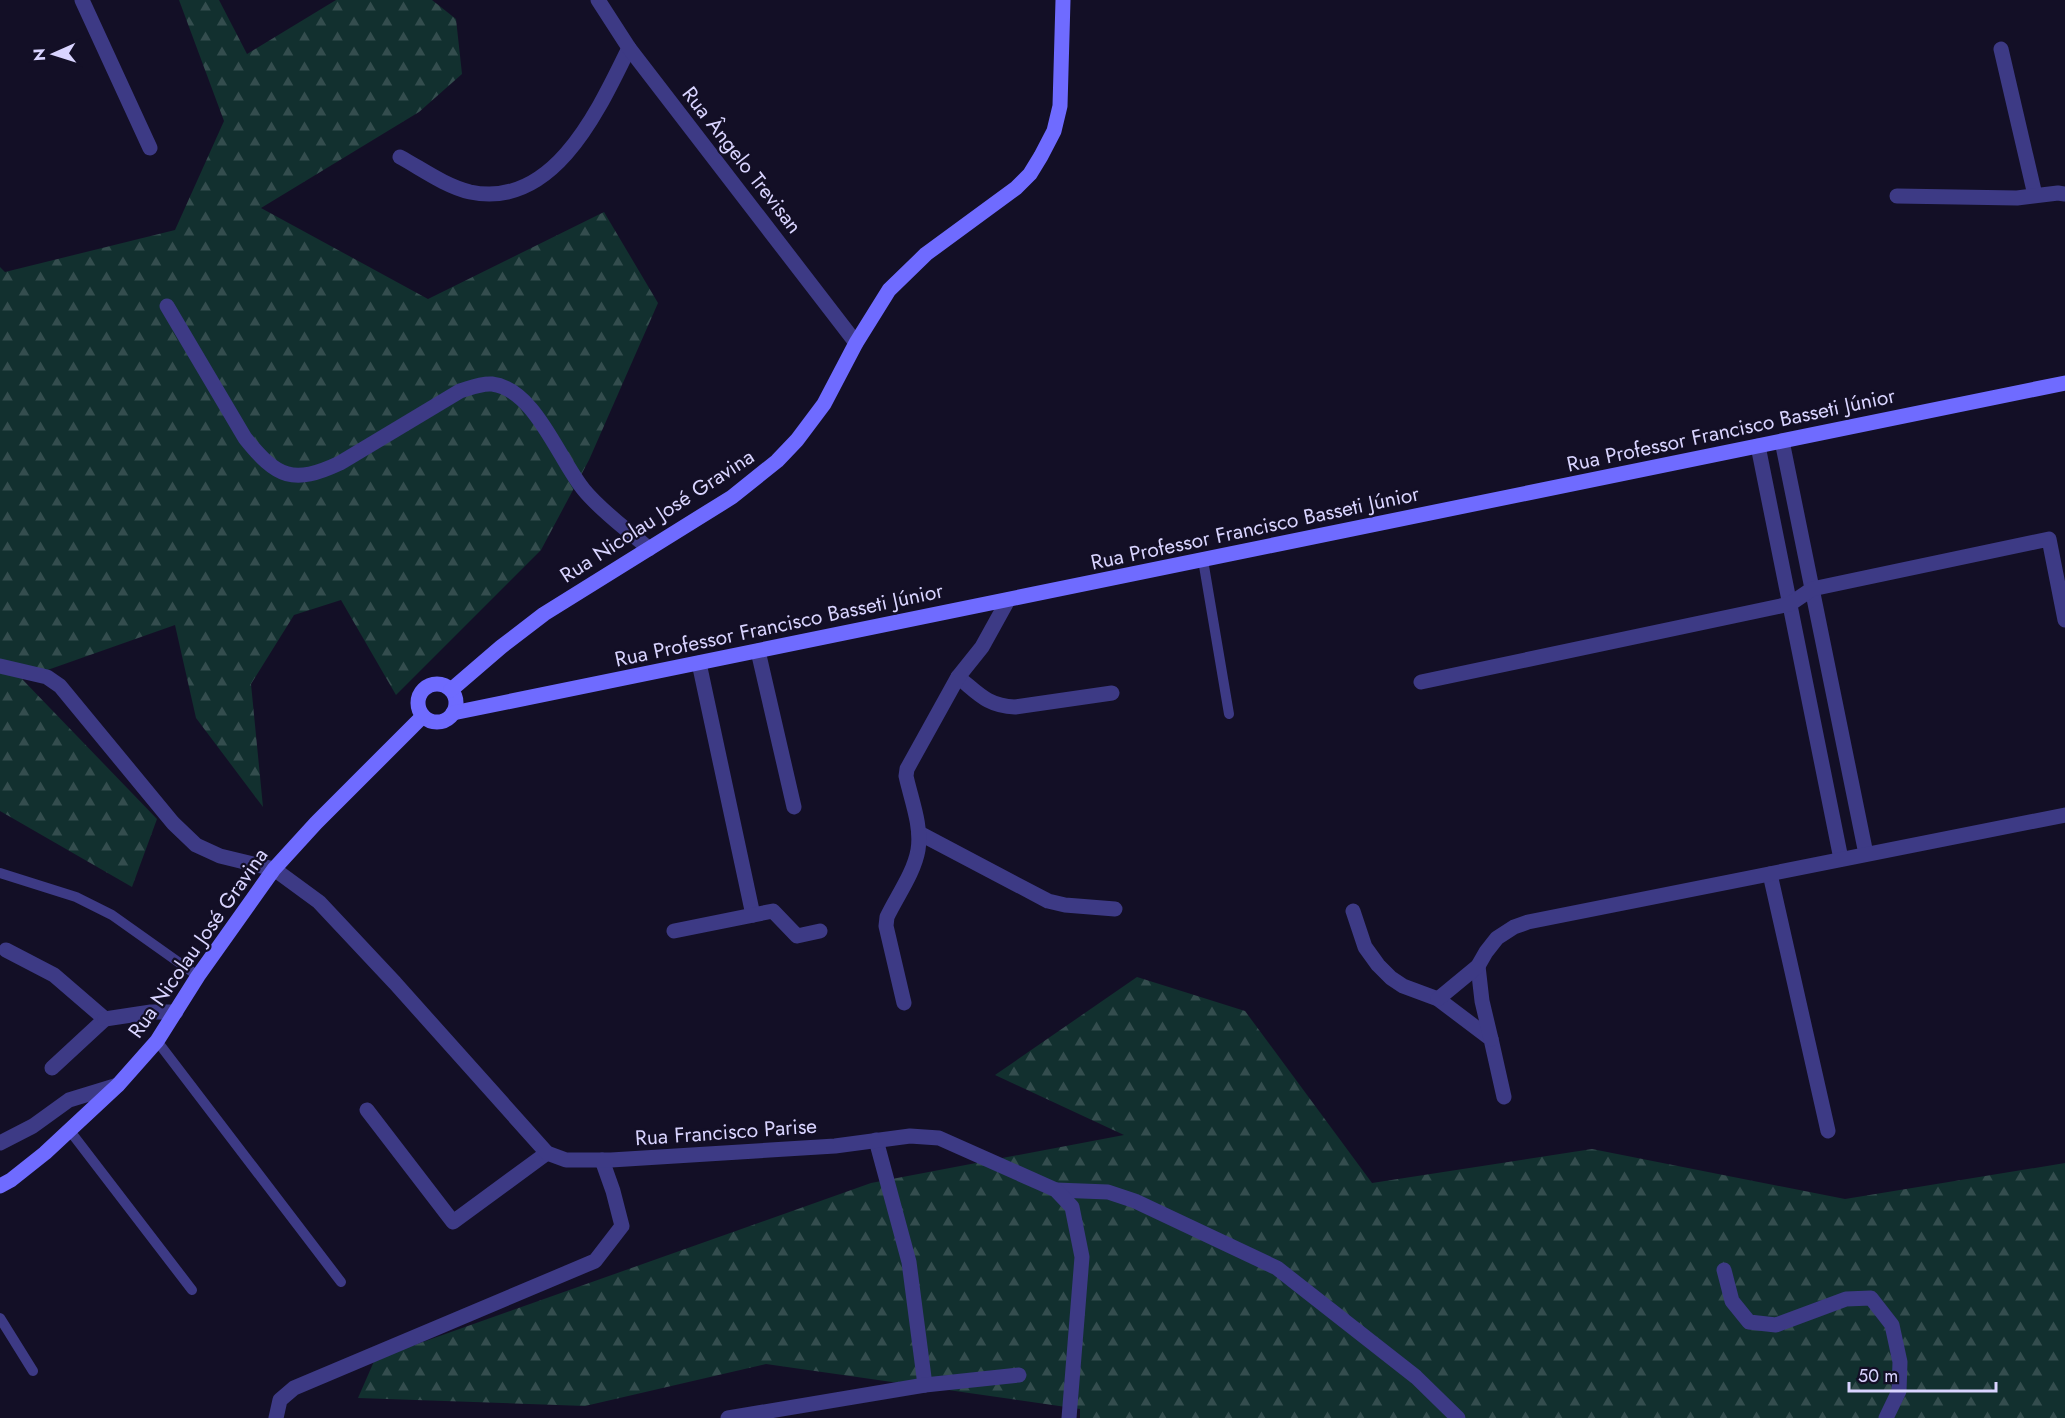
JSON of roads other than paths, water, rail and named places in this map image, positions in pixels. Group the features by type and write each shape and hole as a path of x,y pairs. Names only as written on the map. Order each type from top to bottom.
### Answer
{"main road":[{"name":"Rua Nicolau José Gravina","path":"451,690 544,614 732,497 777,462 813,421 856,343 890,290 926,254 1016,188 1030,174 1054,131 1060,106 1063,0"},
{"name":"Rua Professor Francisco Basseti Júnior","path":"453,713 2065,383"},
{"path":"432,684 439,684 451,690 456,701 453,713 439,721 423,716 418,704 422,692 432,684"},
{"name":"Rua Nicolau José Gravina","path":"0,1186 11,1180 70,1131 118,1085 157,1041 198,976 274,869 316,823 423,716"}],"street":[{"path":"82,0 150,148"},
{"name":"Rua Ângelo Trevisan","path":"597,0 629,48 856,343"},
{"path":"400,157 449,184 468,191 492,195 514,190 530,183 565,157 586,129 629,48"},
{"path":"2001,49 2035,195"},
{"path":"1897,196 2017,198 2065,194"},
{"path":"167,306 245,438 260,456 279,471 300,477 319,473 339,464 460,392 475,386 492,384 507,389 522,400 536,416 584,489 649,549"},
{"path":"1782,441 1866,854"},
{"path":"1758,446 1841,859"},
{"path":"1421,682 1790,604 1812,589 2049,539 2065,620"},
{"path":"904,1003 886,926 886,917 915,862 918,849 919,833 906,776 907,769 958,677 982,647 1008,600"},
{"path":"758,651 794,807"},
{"path":"699,663 753,915"},
{"path":"0,666 47,677 60,686 173,823 196,845 220,856 274,869 319,902 547,1153 453,1222 367,1110"},
{"path":"958,677 990,703 1001,706 1015,707 1112,693"},
{"path":"1438,999 1478,966 1497,938 1514,927 1528,922 2065,815"},
{"path":"919,833 1048,901 1065,905 1115,909"},
{"path":"1770,874 1828,1131"},
{"path":"674,931 773,911 797,936 819,931"},
{"path":"1353,911 1365,947 1378,966 1403,986 1438,999 1491,1039"},
{"path":"6,950 54,975 105,1019"},
{"path":"1478,966 1482,1001 1504,1097"},
{"path":"52,1068 105,1019 151,1012 176,1012"},
{"path":"0,1143 33,1126 69,1100 118,1085"},
{"name":"Rua Francisco Parise","path":"547,1153 566,1160 602,1160 835,1146 910,1136 939,1138 1056,1190"},
{"path":"876,1140 909,1262 925,1385"},
{"path":"276,1418 280,1400 294,1388 595,1261 622,1226 602,1160"},
{"path":"1056,1190 1072,1208 1082,1257 1069,1418"},
{"path":"1056,1190 1108,1192 1126,1198 1277,1268 1416,1377 1458,1418"},
{"path":"1725,1270 1732,1301 1749,1322 1776,1326 1846,1299 1870,1298 1892,1325 1900,1362 1899,1392 1886,1418"},
{"path":"728,1418 925,1385 1019,1375"}],"lane":[{"path":"1203,560 1229,714"},
{"path":"0,873 76,897 112,915 198,976"},
{"path":"157,1041 341,1282"},
{"path":"70,1131 192,1290"},
{"path":"0,1318 33,1371"}]}
